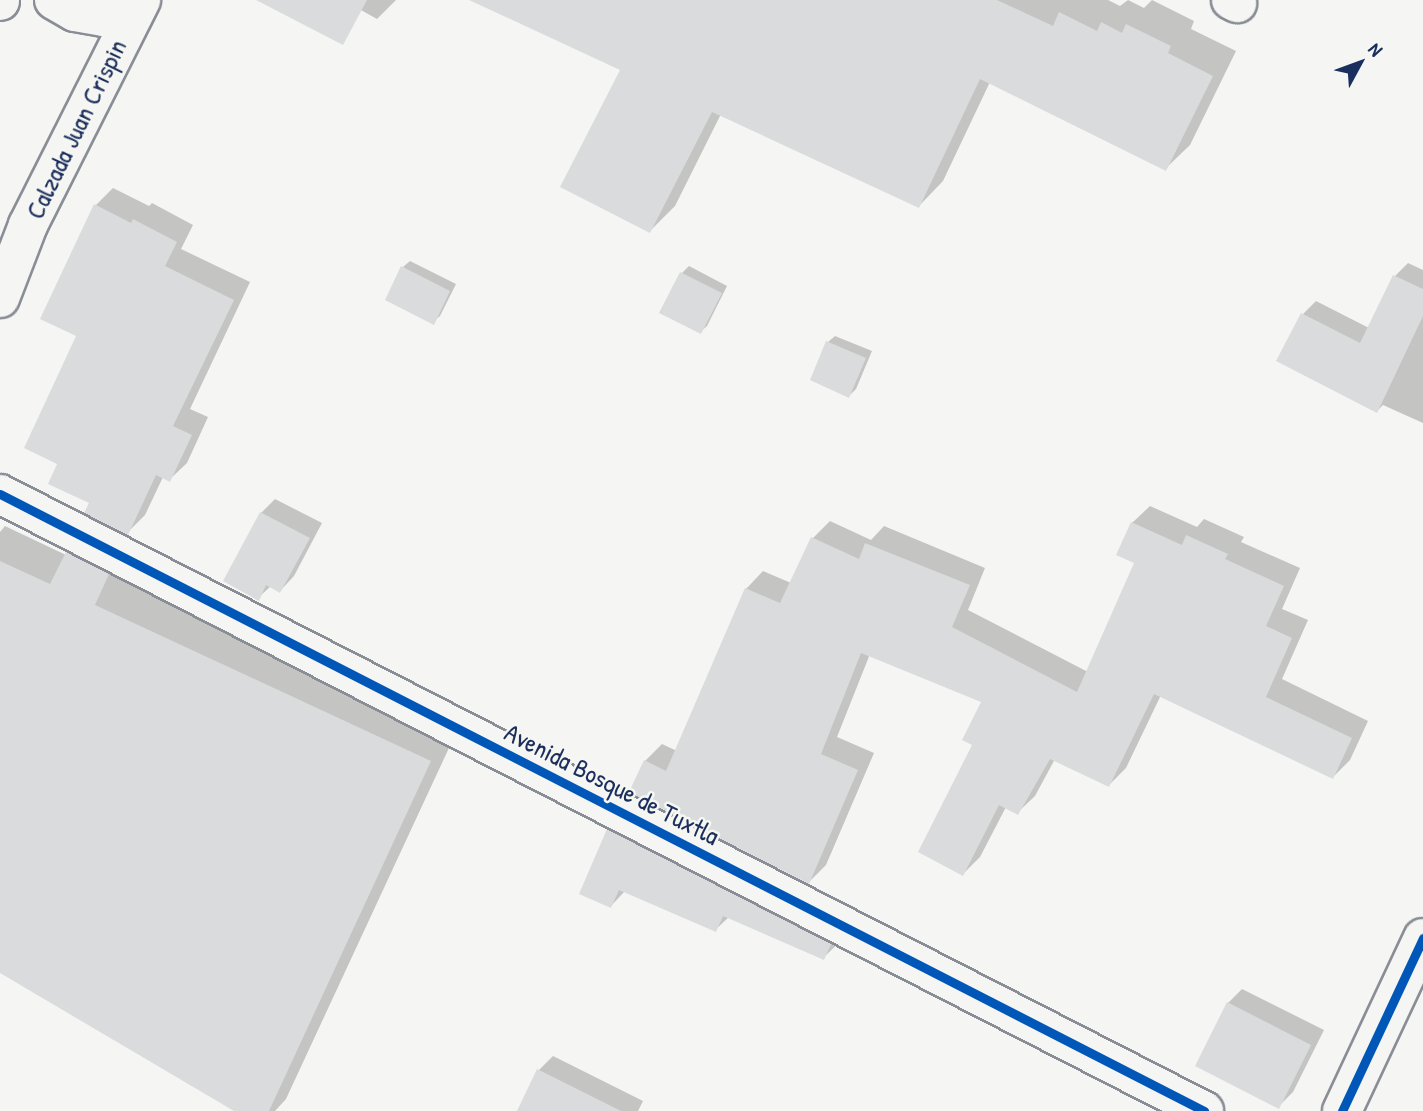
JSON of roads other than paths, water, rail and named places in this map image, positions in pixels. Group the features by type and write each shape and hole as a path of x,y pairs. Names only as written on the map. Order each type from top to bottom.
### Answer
{"street":[{"path":"54,0 75,12 104,17 137,7"},
{"name":"Calzada Juan Crispin","path":"0,298 28,225 137,7"},
{"name":"Avenida Bosque de Tuxtla","path":"0,494 1204,1111"},
{"path":"1342,1111 1423,938"}]}
